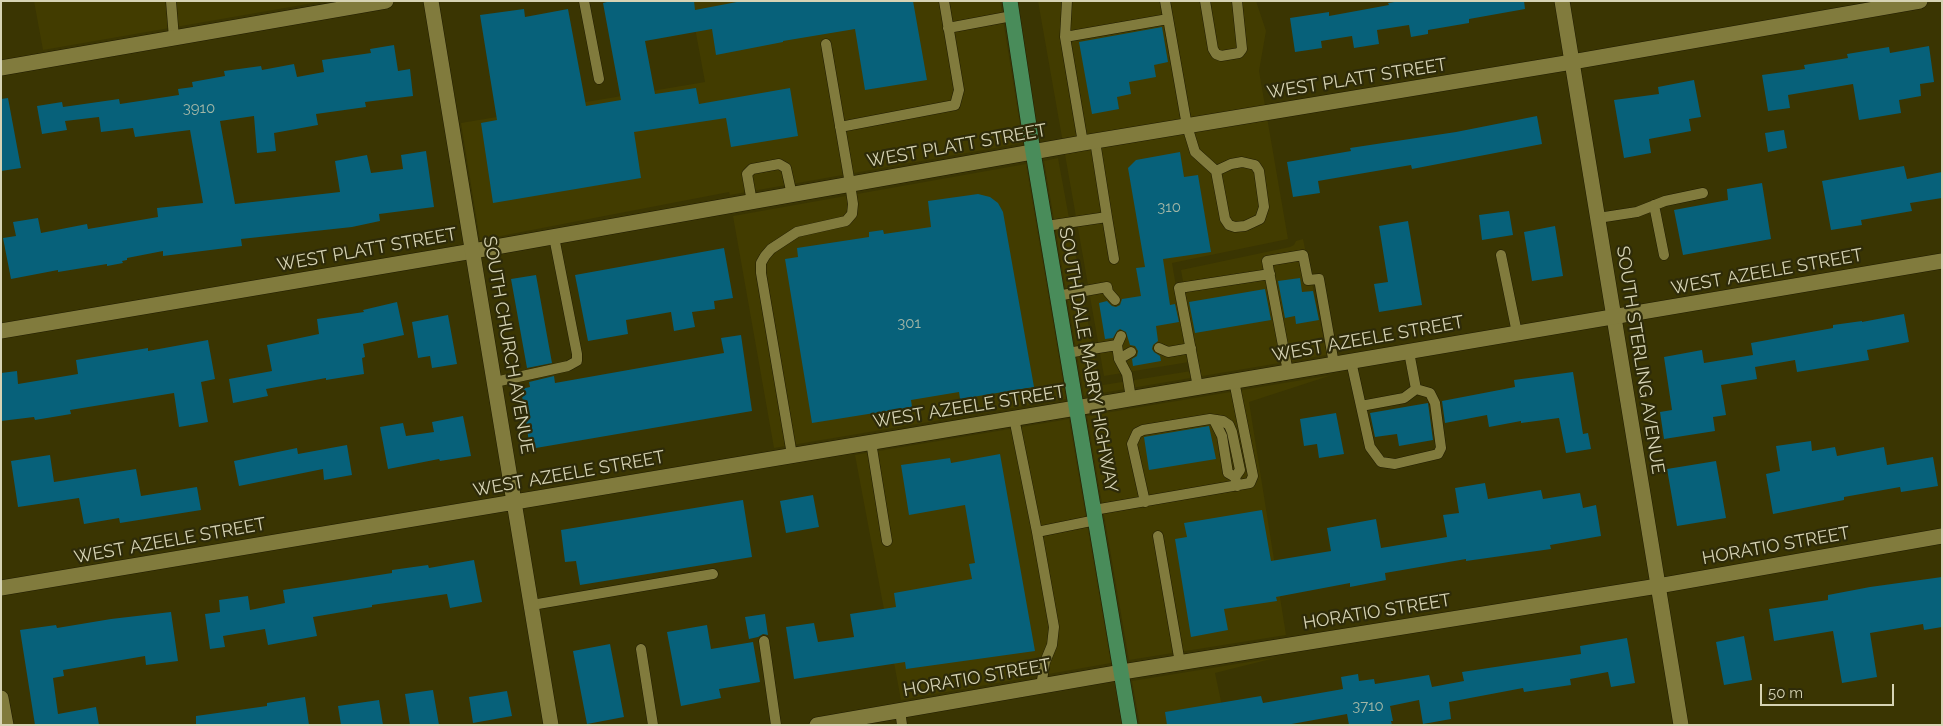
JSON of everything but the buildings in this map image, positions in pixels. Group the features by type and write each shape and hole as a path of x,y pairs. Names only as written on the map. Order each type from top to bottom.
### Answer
{"main road":[{"name":"SOUTH DALE MABRY HIGHWAY","path":"1011,9 1033,152 1130,725"}],"street":[{"path":"1,68 386,1"},
{"name":"SOUTH CHURCH AVENUE","path":"431,1 552,725"},
{"name":"SOUTH STERLING AVENUE","path":"1562,1 1681,725"},
{"name":"WEST PLATT STREET","path":"1,331 554,237 1089,142 1572,62 1920,1"},
{"name":"WEST AZEELE STREET","path":"1,588 1942,261"},
{"name":"HORATIO STREET","path":"817,725 901,718 1041,686 1658,586 1942,536"},
{"path":"1,698 6,725"}],"lane":[{"path":"171,1 174,38"},
{"path":"584,1 599,79"},
{"path":"840,126 955,105 959,90 944,1"},
{"path":"1066,1 1065,37 1107,217 1114,260"},
{"path":"1164,1 1187,126 1195,152 1216,171 1225,220 1230,225 1236,227 1245,226 1260,219 1264,207 1258,171 1255,165 1242,162 1216,171"},
{"path":"1205,1 1213,49 1216,54 1221,56 1238,53 1242,49 1237,1"},
{"path":"948,28 1011,9"},
{"path":"1065,37 1168,19"},
{"path":"792,456 761,263 771,249 797,232 846,221 850,218 853,209 826,44"},
{"path":"752,202 747,174 752,169 779,164 786,168 792,195"},
{"path":"1598,218 1637,212 1665,201 1703,193"},
{"path":"1654,205 1664,255"},
{"path":"1046,226 1107,217"},
{"path":"495,382 568,366 577,361 578,354 554,237"},
{"path":"1288,372 1267,261 1303,255 1308,280 1319,279 1334,364"},
{"path":"1501,256 1517,333"},
{"path":"1198,387 1179,288 1270,274"},
{"path":"1058,296 1107,287 1108,292 1115,300"},
{"path":"1104,302 1108,292"},
{"path":"1067,353 1116,340 1119,358 1127,374 1131,398"},
{"path":"1162,353 1191,348"},
{"path":"1409,352 1416,389"},
{"path":"1119,358 1132,357"},
{"path":"1351,361 1370,447 1381,462 1395,464 1438,454 1441,448 1435,403 1430,393 1416,389"},
{"path":"1037,532 1145,502 1236,481 1250,483 1253,476 1234,381"},
{"path":"1361,406 1404,398 1416,389"},
{"path":"1014,418 1054,627 1052,645 1045,662 1041,686"},
{"path":"1145,502 1132,444 1137,433 1143,430 1223,420 1232,432 1240,470 1236,481"},
{"path":"872,442 887,541"},
{"path":"1158,536 1180,662"},
{"path":"532,605 713,574"},
{"path":"764,641 776,725"},
{"path":"641,649 653,725"}],"shaded area":[{"path":"34,1 325,1 43,50"},
{"path":"690,1 1000,1 1023,143 730,195 729,192 480,240 461,123 705,82"},
{"path":"1038,1 1256,1 1266,31 1259,71 1288,239 1172,263 1189,362 1104,376"},
{"path":"1058,158 1099,382 1103,385 1191,371 1197,361 1181,270 1290,247 1296,241 1303,239 1327,355 1084,396 1044,161"},
{"path":"1026,164 1066,399 774,448 733,216"},
{"path":"1332,375 1249,402 1286,635 1129,660 1087,416"},
{"path":"1069,419 1111,663 901,700 855,455"},
{"path":"1279,657 1215,673 1226,725 1140,725 1132,681"}]}
